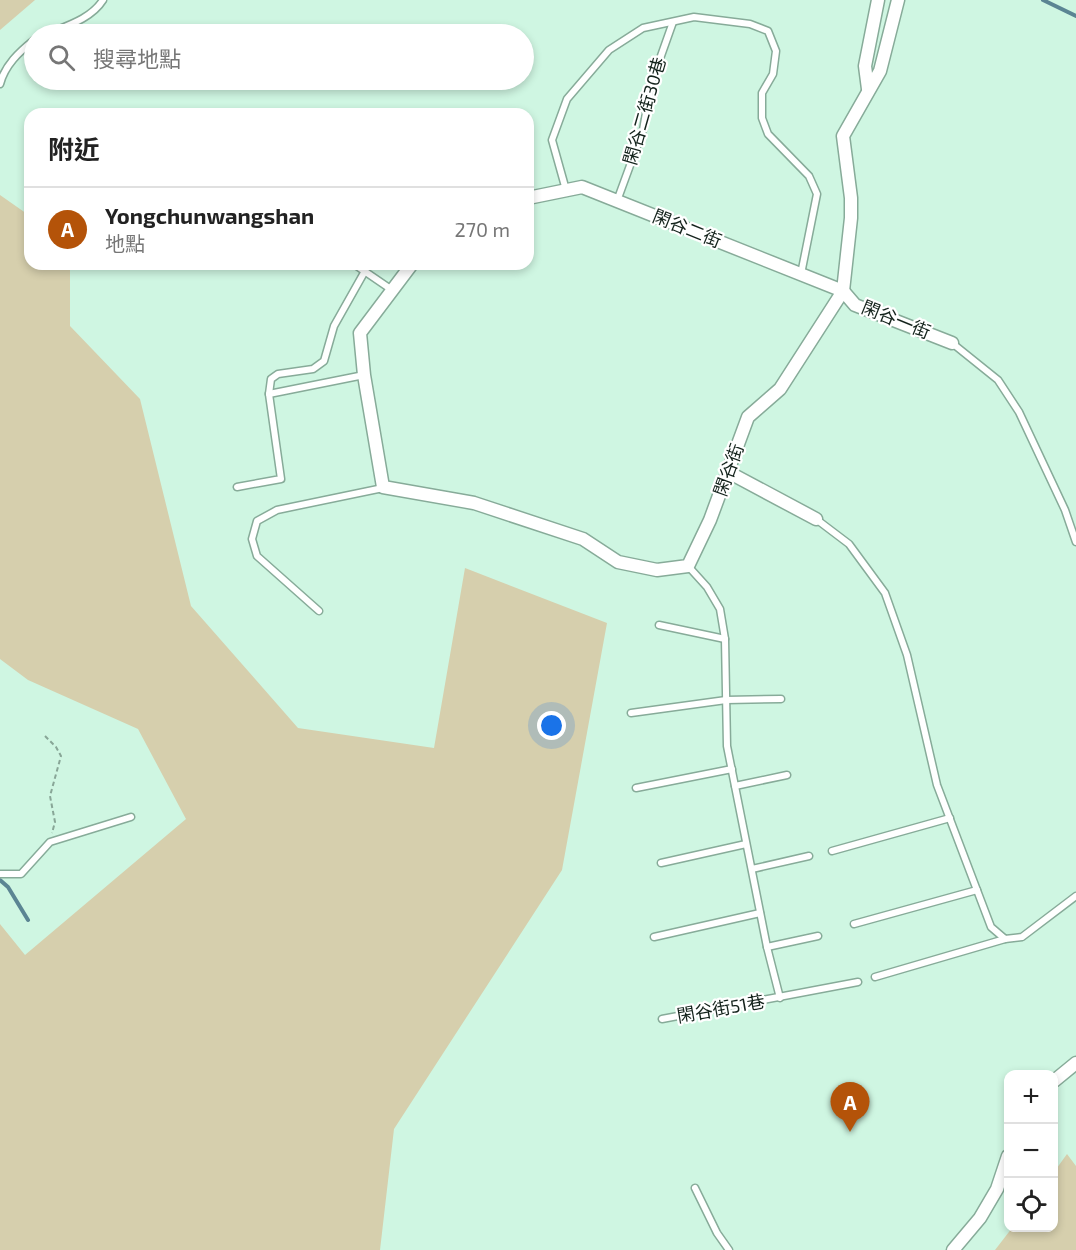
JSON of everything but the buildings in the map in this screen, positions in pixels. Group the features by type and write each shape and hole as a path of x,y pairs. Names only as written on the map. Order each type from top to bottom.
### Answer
{"street":[{"path":"868,89 865,66 878,0"},
{"name":"閑谷街","path":"688,566 710,520 748,417 780,389 843,291 851,198 843,136 880,71 898,0"},
{"name":"閑谷二街","path":"534,197 582,187 843,291"},
{"path":"408,270 360,333 364,375 383,488 485,507 583,538 618,562 657,570 688,566"},
{"name":"閑谷一街","path":"843,291 855,304 952,343"},
{"path":"728,472 816,519"},
{"path":"1058,1077 1076,1063"},
{"path":"953,1250 980,1218 997,1189 1004,1168"}],"lane":[{"path":"71,24 80,20 100,5 103,0"},
{"name":"閑谷二街30巷","path":"566,190 552,140 567,99 609,50 643,28 694,17 750,24 768,32 776,51 773,74 762,93 762,118 768,134 809,176 817,194 801,274"},
{"name":"閑谷二街30巷","path":"617,201 642,130 651,84 673,22"},
{"path":"0,84 3,72 24,48"},
{"path":"237,487 282,479 269,394 271,379 278,374 313,369 324,361 334,326 365,271 393,290"},
{"path":"952,343 998,380 1019,412 1065,510 1076,542"},
{"path":"269,394 364,375"},
{"path":"319,611 257,556 252,539 257,521 277,510 383,488"},
{"path":"816,519 849,544 885,593 907,655 938,785 991,927 1005,939"},
{"name":"閑谷街51巷","path":"688,566 707,588 720,609 725,639 727,747 760,913 780,998"},
{"path":"659,625 725,639"},
{"path":"631,713 726,700 782,699"},
{"path":"636,788 732,769"},
{"path":"735,786 787,774"},
{"path":"0,873 21,874 50,842 131,817"},
{"path":"832,851 950,818"},
{"path":"662,863 746,844"},
{"path":"752,869 809,856"},
{"path":"854,924 977,890"},
{"path":"875,977 1005,939 1022,937 1076,896"},
{"path":"654,937 760,913"},
{"path":"767,946 818,936"},
{"name":"閑谷街51巷","path":"662,1019 858,982"},
{"path":"695,1188 717,1233 729,1250"}],"path":[{"path":"45,736 61,756 50,796 55,822 50,842"}],"shaded area":[{"path":"0,0 35,0 0,30"},
{"path":"0,195 24,212 24,270 70,270 70,326 140,399 191,606 298,728 434,748 465,568 607,623 562,870 394,1129 380,1250 0,1250 0,924 25,955 186,819 138,729 28,680 0,659"},
{"path":"1067,1154 1076,1166 1076,1250 995,1250 1009,1232 1058,1232 1058,1166"}],"waterway":[{"path":"1043,0 1076,16"},
{"path":"0,880 8,887 28,920"}],"place":[{"name":"Yongchunwangshan","path":"850,1132"}]}
